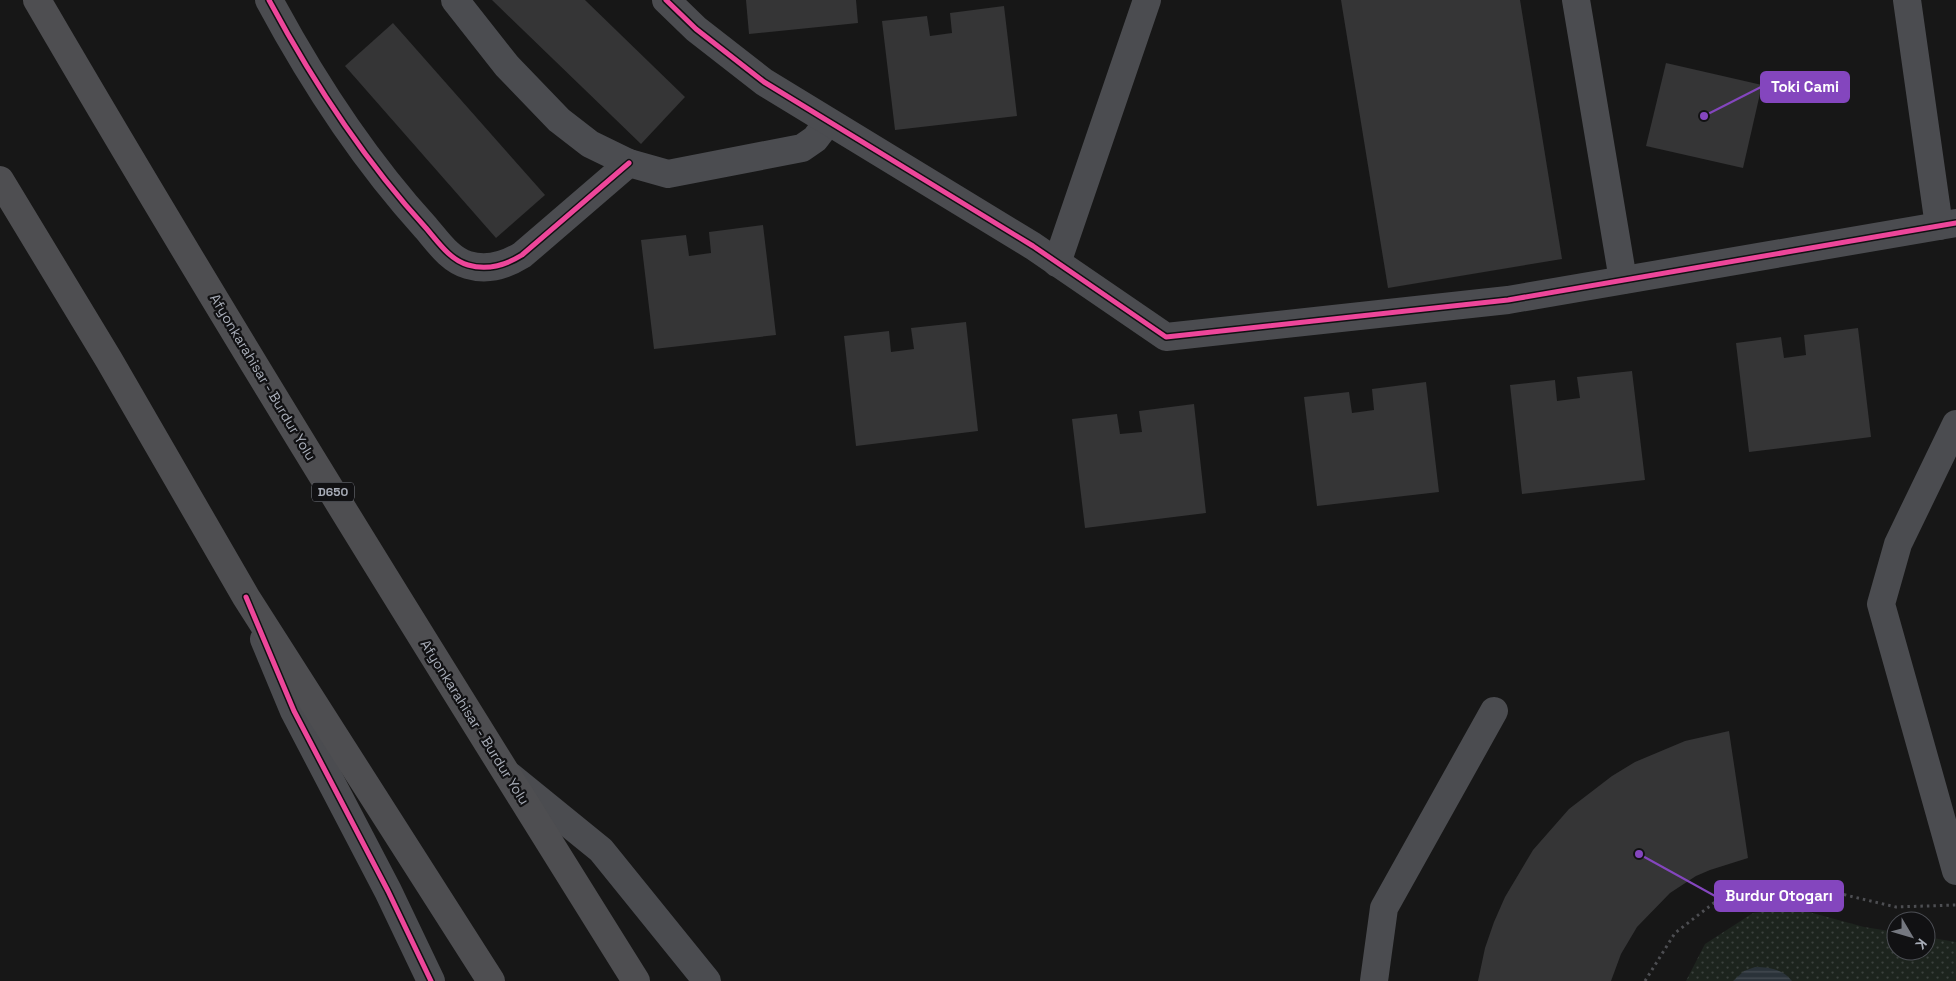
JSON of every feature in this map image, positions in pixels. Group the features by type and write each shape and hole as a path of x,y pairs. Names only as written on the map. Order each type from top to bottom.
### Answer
{"highway":[{"name":"Afyonkarahisar - Burdur Yolu","path":"37,0 144,183 636,981"},
{"path":"0,180 114,369 246,597 491,981"}],"street":[{"path":"269,0 294,48 329,104 367,158 409,209 454,258 468,265 485,268 511,262 522,255 629,163"},
{"path":"455,0 507,66 558,120 590,144 629,163 668,174 802,148 815,138 828,122"},
{"path":"666,0 696,29 764,82 1033,246 1166,337 1508,300 1948,225 1907,0"},
{"path":"1057,263 1147,0"},
{"path":"1576,0 1623,280"},
{"path":"1956,424 1898,544 1881,604 1956,871"},
{"path":"246,597 294,711 388,891 432,981"},
{"path":"1374,981 1384,908 1494,712"},
{"path":"505,771 601,850 707,981"}],"path":[{"path":"1645,981 1675,933 1728,892 1812,887 1896,908 1956,905"}],"shaded area":[{"path":"1794,908 1864,927 1886,930 1886,961 1936,961 1936,939 1956,942 1956,981 1686,981 1705,944 1753,913"},
{"path":"1755,967 1775,970 1784,974 1792,981 1733,981 1744,971"}],"building":[{"path":"492,0 585,0 685,97 641,144"},
{"path":"746,0 856,0 858,23 749,34"},
{"path":"1341,0 1520,0 1562,259 1388,288"},
{"path":"1004,6 1017,116 895,130 882,21 927,16 930,36 952,33 950,13"},
{"path":"393,23 545,195 496,238 345,66"},
{"path":"1666,63 1762,85 1743,168 1646,146"},
{"path":"763,225 776,335 654,349 641,240 686,235 689,256 711,253 709,232"},
{"path":"966,322 978,431 856,446 844,336 889,331 891,352 914,349 911,328"},
{"path":"1858,328 1871,437 1749,452 1736,343 1781,337 1784,358 1806,355 1804,335"},
{"path":"1632,371 1645,480 1522,494 1510,385 1555,380 1557,401 1580,398 1577,377"},
{"path":"1426,382 1439,492 1317,506 1304,397 1349,392 1352,413 1374,410 1372,389"},
{"path":"1194,404 1206,513 1085,528 1072,419 1117,414 1120,434 1142,432 1139,411"},
{"path":"1729,731 1748,858 1696,876 1670,893 1637,927 1621,954 1611,981 1478,981 1485,948 1505,897 1533,850 1569,809 1612,776 1635,762 1685,741"}],"cycle path":[{"path":"269,0 303,61 360,147 440,245 462,263 475,267 490,267 510,262 522,255 629,163"},
{"path":"666,0 696,29 764,82 1033,246 1166,337 1508,300 1956,223"},
{"path":"246,597 294,711 388,891 431,981"}],"place":[{"name":"Toki Cami","path":"1704,116"},
{"name":"Burdur Otogarı","path":"1639,854"}]}
